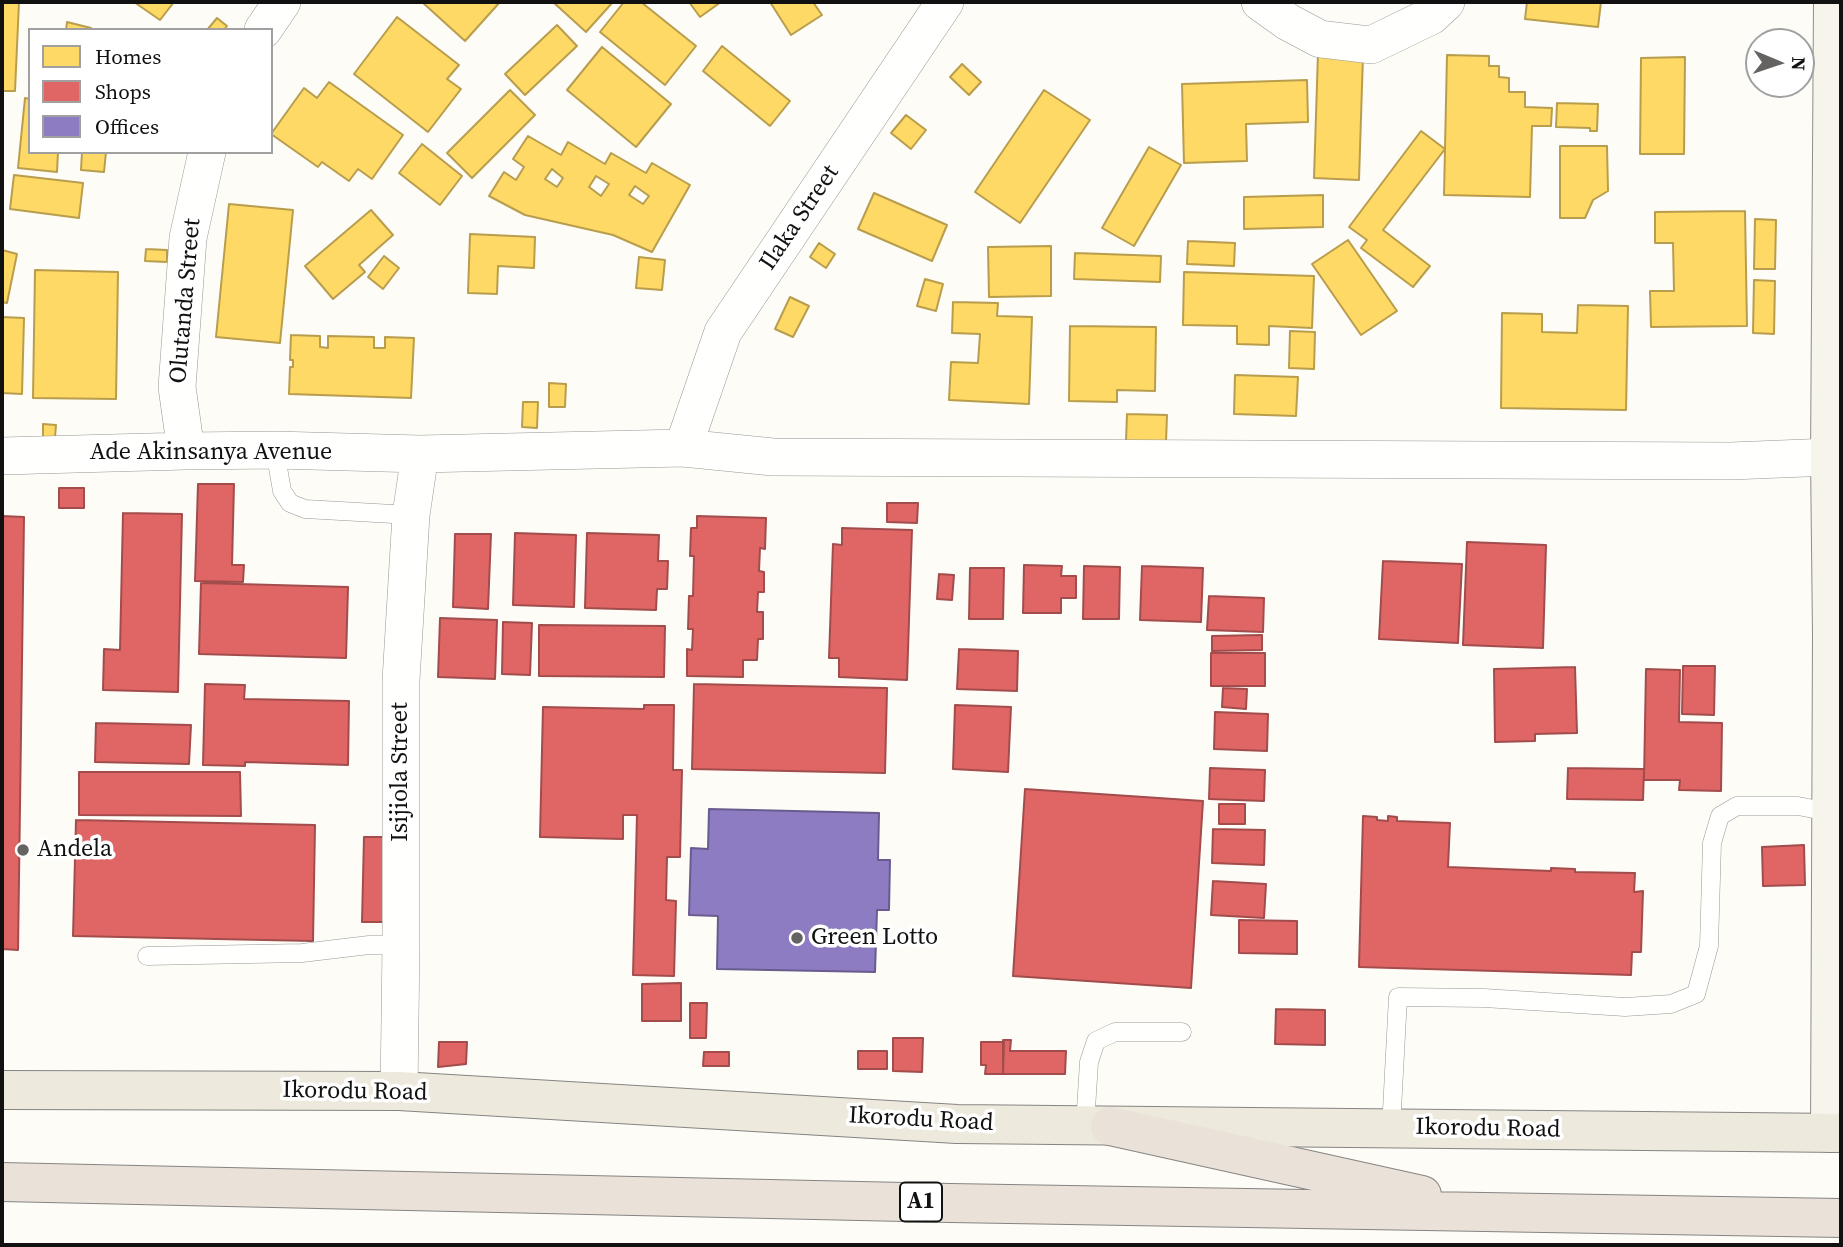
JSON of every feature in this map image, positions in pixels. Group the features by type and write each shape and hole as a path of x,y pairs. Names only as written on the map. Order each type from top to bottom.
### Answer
{"highway":[{"path":"1098,1125 1503,1212"},
{"name":"A1","path":"2,1182 1841,1218"}],"main road":[{"path":"1833,2 1829,457 1836,635 1829,812 1836,1133"},
{"name":"Ikorodu Road","path":"2,1090 399,1091 957,1124 1836,1133"}],"street":[{"path":"264,28 282,2"},
{"name":"Ilaka Street","path":"683,448 723,332 945,2"},
{"path":"1260,2 1288,22 1320,39 1371,45 1431,16 1446,2"},
{"name":"Olutanda Street","path":"186,451 177,387 188,238 207,154"},
{"name":"Ade Akinsanya Avenue","path":"2,456 275,450 420,454 683,448 774,457 1717,461 1829,457"},
{"name":"Isijiola Street","path":"399,1091 401,680 411,515 420,454"}],"lane":[{"path":"275,450 282,491 290,503 305,509 411,515"},
{"path":"1391,1129 1398,997 1484,998 1625,1007 1671,1004 1696,994 1710,946 1713,843 1720,816 1737,806 1798,806 1829,812"},
{"path":"147,956 302,953 401,945"},
{"path":"1098,1125 1089,1062 1096,1041 1115,1032 1182,1032"}],"building: Homes":[{"path":"2,2 19,2 15,91 2,91"},
{"path":"134,2 174,2 160,20"},
{"path":"422,2 500,2 465,41"},
{"path":"553,2 613,2 586,32"},
{"path":"624,2 641,2 696,46 665,85 600,32"},
{"path":"689,2 721,2 700,17"},
{"path":"770,2 813,2 822,15 791,35"},
{"path":"1527,2 1601,2 1598,27 1525,19"},
{"path":"397,17 459,65 447,79 461,89 428,132 354,74"},
{"path":"217,18 227,26 226,28 209,28"},
{"path":"67,22 91,28 66,28"},
{"path":"557,25 577,46 525,95 505,74"},
{"path":"722,46 790,101 770,126 703,71"},
{"path":"602,47 671,104 636,147 567,90"},
{"path":"1318,53 1363,55 1359,180 1314,178"},
{"path":"1447,55 1489,56 1489,66 1499,66 1499,77 1509,78 1509,92 1525,92 1525,107 1552,108 1551,126 1532,126 1530,197 1444,195"},
{"path":"1685,57 1684,154 1640,154 1641,58"},
{"path":"962,64 981,82 969,95 950,77"},
{"path":"1307,80 1308,122 1246,124 1247,161 1184,163 1182,84"},
{"path":"329,82 403,135 372,179 358,169 349,181 322,162 318,167 273,135 273,131 304,88 317,98"},
{"path":"510,90 535,115 472,178 447,153"},
{"path":"1044,90 1090,120 1020,223 975,192"},
{"path":"25,98 28,99 28,154 58,154 57,172 18,168"},
{"path":"1557,103 1598,104 1597,131 1590,131 1590,128 1556,127"},
{"path":"906,115 926,130 911,149 891,133"},
{"path":"1421,131 1445,149 1383,230 1430,266 1413,287 1361,248 1367,240 1349,227"},
{"path":"528,136 561,155 568,142 605,164 611,153 646,173 652,163 690,185 652,252 613,235 525,215 489,196 504,172 516,180 524,167 513,159","holes":["552,169 563,178 557,187 545,179","596,176 609,184 601,196 589,187","635,186 649,196 643,204 629,195"]},
{"path":"422,144 462,176 440,205 399,173"},
{"path":"1560,146 1607,146 1608,191 1593,200 1585,218 1560,218"},
{"path":"1149,147 1181,165 1134,246 1102,228"},
{"path":"82,154 106,154 104,172 81,170"},
{"path":"14,175 83,183 79,218 10,209"},
{"path":"874,193 947,225 932,261 858,229"},
{"path":"1323,195 1323,227 1244,229 1244,197"},
{"path":"229,204 293,210 280,343 216,337"},
{"path":"371,210 393,235 359,265 365,272 333,299 305,266"},
{"path":"1745,211 1747,326 1651,327 1650,291 1674,291 1673,243 1655,243 1655,212"},
{"path":"1755,219 1776,220 1775,269 1754,269"},
{"path":"470,234 535,237 534,268 498,266 497,294 468,293"},
{"path":"1348,240 1397,311 1361,335 1312,264"},
{"path":"1188,241 1235,243 1234,266 1187,264"},
{"path":"819,243 835,254 826,268 810,257"},
{"path":"1051,246 1051,296 989,297 988,247"},
{"path":"146,249 167,250 167,262 145,261"},
{"path":"2,250 17,254 7,303 2,302"},
{"path":"1075,253 1161,256 1160,282 1074,279"},
{"path":"384,256 399,268 383,289 368,277"},
{"path":"639,257 665,260 662,290 636,288"},
{"path":"35,270 118,272 116,399 33,398"},
{"path":"1184,272 1314,276 1312,328 1269,326 1269,345 1237,344 1237,326 1183,325"},
{"path":"925,279 943,284 936,311 917,306"},
{"path":"1754,280 1775,281 1774,334 1753,333"},
{"path":"790,297 809,306 793,337 775,329"},
{"path":"953,302 998,303 997,316 1032,317 1029,404 949,400 951,362 978,363 980,334 952,333"},
{"path":"1578,305 1628,306 1626,410 1501,408 1502,313 1542,314 1542,332 1577,333"},
{"path":"2,317 24,318 22,394 2,393"},
{"path":"1070,326 1156,327 1155,391 1117,390 1117,402 1069,401"},
{"path":"1290,331 1315,332 1314,369 1289,368"},
{"path":"291,335 320,336 320,347 328,348 328,336 374,337 374,348 385,348 385,337 414,338 411,398 289,394 290,367 293,367 293,360 290,360"},
{"path":"1235,375 1298,377 1296,416 1234,414"},
{"path":"549,383 566,384 565,407 549,407"},
{"path":"523,402 538,402 537,428 522,427"},
{"path":"1127,414 1167,415 1166,442 1126,441"},
{"path":"43,424 56,425 55,437 43,437"}],"building: Shops":[{"path":"198,484 234,484 232,565 244,565 243,582 195,581"},
{"path":"59,488 84,488 84,508 59,508"},
{"path":"887,503 918,503 917,523 887,522"},
{"path":"123,513 182,514 178,692 103,690 104,649 120,650"},
{"path":"2,516 24,517 18,950 2,949"},
{"path":"697,516 766,518 765,549 760,548 759,571 764,572 764,592 758,592 757,612 763,612 763,639 758,639 757,660 743,660 743,677 687,676 687,649 692,650 693,629 688,629 689,596 693,596 694,556 690,556 691,528 697,528"},
{"path":"842,528 912,530 907,680 839,677 839,658 829,658 833,544 842,545"},
{"path":"515,533 576,535 574,607 513,605"},
{"path":"587,533 659,535 658,561 668,561 667,589 657,589 656,610 585,608"},
{"path":"455,534 491,534 488,609 453,607"},
{"path":"1467,542 1546,545 1543,648 1463,645"},
{"path":"1383,561 1462,564 1458,643 1379,639"},
{"path":"1024,565 1062,566 1061,576 1076,576 1076,598 1061,598 1061,613 1023,613"},
{"path":"1084,566 1120,567 1119,619 1083,619"},
{"path":"1142,566 1203,568 1201,622 1140,620"},
{"path":"970,568 1004,568 1003,619 969,619"},
{"path":"939,574 954,575 952,600 937,599"},
{"path":"201,583 348,587 346,658 199,654"},
{"path":"1209,596 1264,598 1263,632 1207,630"},
{"path":"440,618 497,620 495,679 438,677"},
{"path":"503,622 532,623 530,675 502,674"},
{"path":"539,625 665,626 664,677 539,676"},
{"path":"1262,635 1262,650 1212,651 1212,636"},
{"path":"959,649 1018,651 1017,691 957,689"},
{"path":"1211,653 1265,653 1265,686 1211,686"},
{"path":"1683,666 1715,666 1714,715 1682,714"},
{"path":"1575,667 1577,733 1535,734 1535,741 1495,742 1494,669"},
{"path":"1646,669 1680,670 1679,722 1722,723 1721,791 1679,790 1680,780 1644,780"},
{"path":"205,684 245,685 244,699 349,701 348,765 245,762 245,766 203,765"},
{"path":"694,684 887,688 885,773 692,769"},
{"path":"1223,688 1247,689 1246,709 1222,707"},
{"path":"644,705 674,705 673,770 682,770 680,857 667,857 666,900 676,901 674,976 633,975 637,815 623,815 623,839 540,837 543,707 644,709"},
{"path":"955,705 1011,707 1008,772 953,769"},
{"path":"1215,712 1268,714 1267,751 1214,749"},
{"path":"96,723 191,725 189,764 95,762"},
{"path":"1210,768 1265,770 1264,801 1209,799"},
{"path":"1568,768 1644,769 1643,800 1567,799"},
{"path":"79,772 240,772 241,816 79,815"},
{"path":"1025,789 1203,801 1191,988 1013,976"},
{"path":"1219,804 1245,804 1245,824 1219,824"},
{"path":"1363,816 1388,821 1388,816 1397,817 1397,821 1450,823 1448,867 1551,871 1551,868 1575,869 1575,872 1635,873 1634,892 1643,891 1641,952 1632,952 1631,975 1359,967"},
{"path":"76,820 315,825 313,941 73,936"},
{"path":"1213,829 1265,830 1264,865 1212,863"},
{"path":"364,837 384,837 383,922 362,922"},
{"path":"1804,845 1805,885 1763,886 1762,847"},
{"path":"1213,881 1266,884 1264,918 1211,915"},
{"path":"1239,920 1297,921 1297,954 1239,953"},
{"path":"681,983 681,1021 642,1021 642,984"},
{"path":"690,1003 707,1003 706,1038 690,1038"},
{"path":"1276,1009 1325,1010 1325,1045 1275,1044"},
{"path":"893,1038 923,1038 922,1072 893,1071"},
{"path":"1003,1040 1011,1040 1010,1051 1066,1051 1065,1074 1003,1074"},
{"path":"439,1042 467,1042 466,1064 438,1067"},
{"path":"981,1042 1004,1042 1003,1074 985,1074 986,1065 981,1065"},
{"path":"858,1051 887,1051 887,1069 858,1069"},
{"path":"704,1052 729,1052 729,1066 703,1066"}],"building: Offices":[{"path":"709,809 879,813 878,860 890,860 889,910 877,910 875,972 717,969 718,916 689,915 691,848 708,849"}],"place":[{"name":"Andela","path":"23,850"},
{"name":"Green Lotto","path":"797,938"}]}
